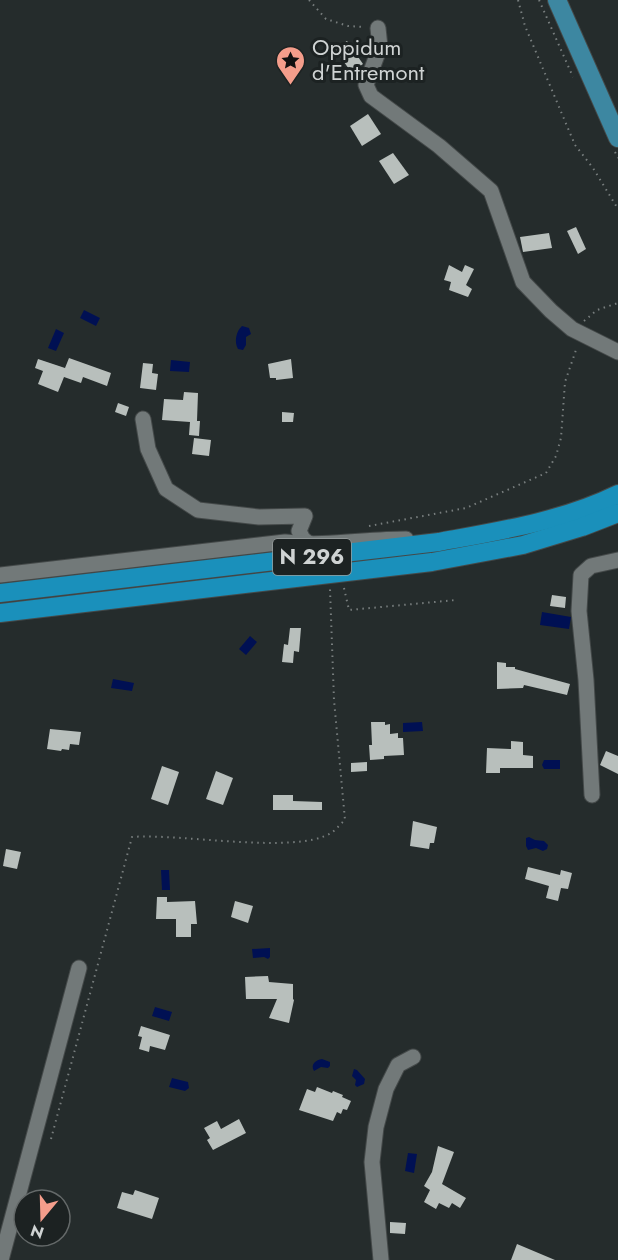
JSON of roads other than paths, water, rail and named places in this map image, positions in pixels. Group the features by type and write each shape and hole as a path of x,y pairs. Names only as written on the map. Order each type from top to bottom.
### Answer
{"highway":[{"name":"N 296","path":"0,593 249,565 457,538 539,521 591,506 618,494"},
{"name":"N 296","path":"0,613 432,562 523,545 562,534 618,513"}],"main road":[{"path":"557,0 618,138"},
{"path":"567,0 618,112"}],"street":[{"path":"378,28 380,47 366,85 371,96 396,112 491,191 523,282 572,329 618,352"},
{"path":"143,419 148,449 166,489 198,510 259,517 305,516 299,531 303,539 311,545"},
{"path":"0,575 285,542 311,545 374,539 457,538"},
{"path":"592,795 586,680 579,611 581,575 591,566 618,560"},
{"path":"1,1260 79,968"},
{"path":"381,1260 372,1162 376,1127 386,1089 398,1065 413,1057"}],"place":[{"name":"Oppidum d'Entremont","path":"291,86"}]}
